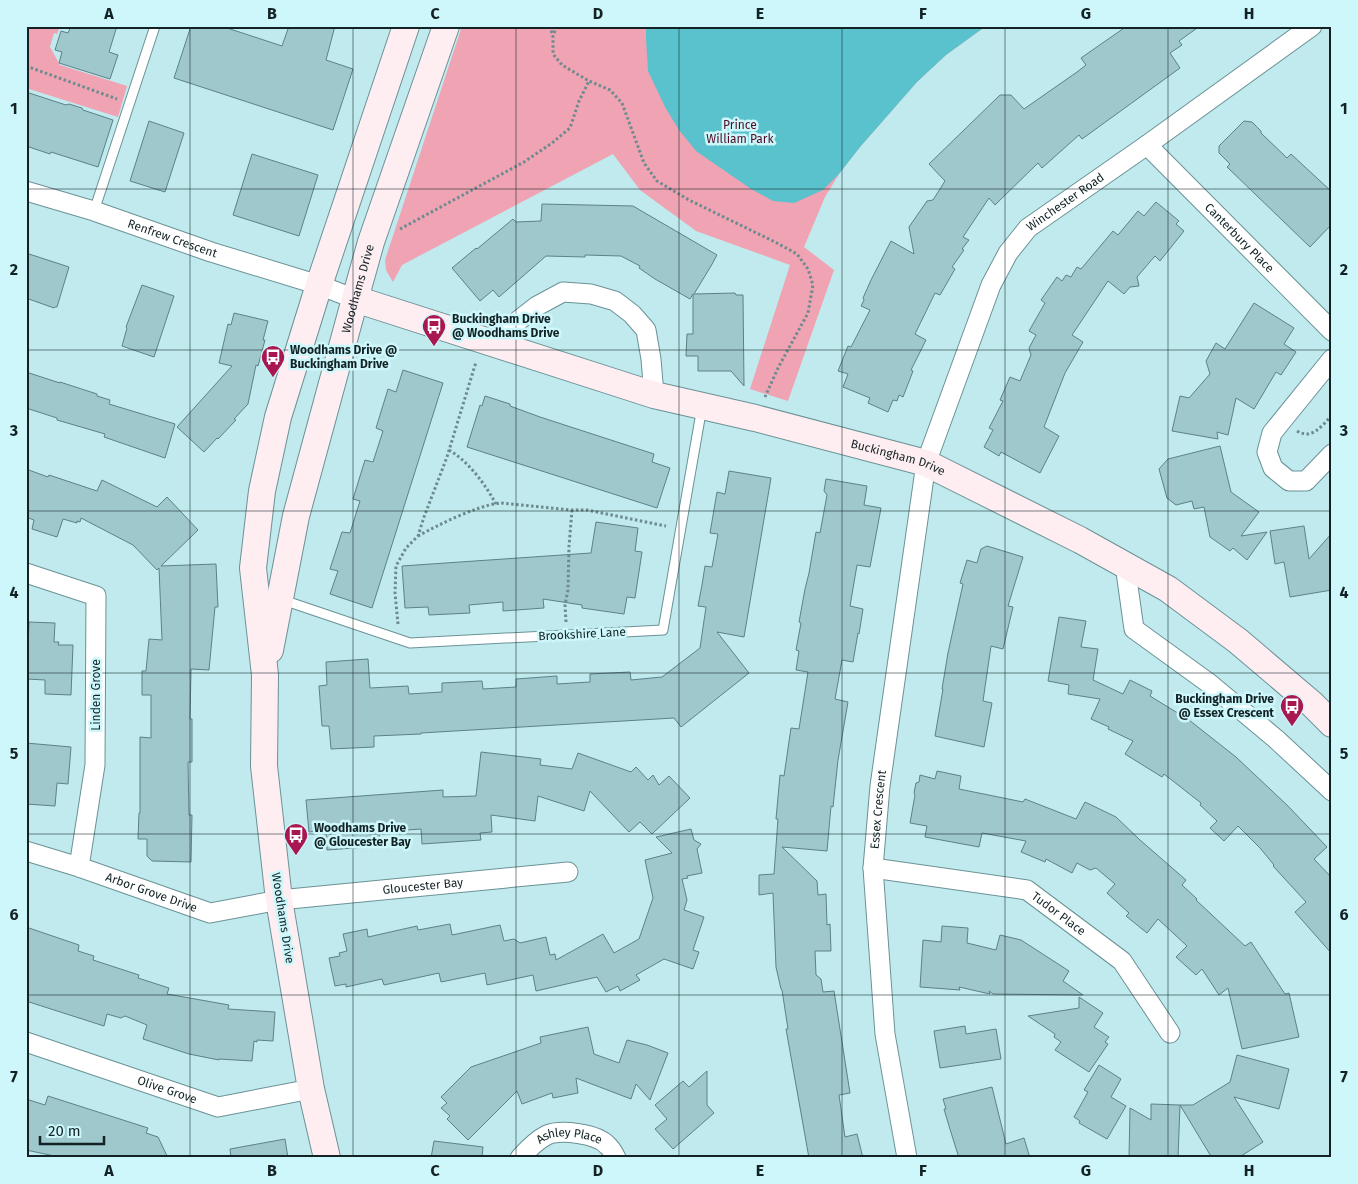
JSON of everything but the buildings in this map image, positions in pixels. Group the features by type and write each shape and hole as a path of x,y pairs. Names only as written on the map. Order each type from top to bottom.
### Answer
{"street":[{"name":"Woodhams Drive","path":"327,1158 311,1088 279,900 264,766 264,675 254,568 262,491 278,417 319,285 406,26"},
{"name":"Woodhams Drive","path":"264,675 296,516 354,299 371,242 446,26"},
{"name":"Winchester Road","path":"926,463 991,285 1008,253 1028,228 1312,26"},
{"name":"Canterbury Place","path":"1147,145 1332,331"},
{"name":"Renfrew Crescent","path":"26,191 94,211 211,252 319,285"},
{"name":"Buckingham Drive","path":"319,285 354,299 654,395 755,418 926,463 1080,540 1168,589 1238,641 1312,704 1332,724"},
{"path":"490,343 537,306 564,292 591,294 615,301 632,314 646,330 654,395"},
{"path":"1332,359 1272,433 1267,452 1273,468 1288,481 1306,481 1332,454"},
{"name":"Essex Crescent","path":"908,1158 885,1034 873,868 880,786 926,463"},
{"path":"1125,565 1134,629 1210,684 1276,739 1332,791"},
{"name":"Linden Grove","path":"26,574 96,596 95,765 79,867"},
{"name":"Arbor Grove Drive","path":"26,851 79,867 210,913 279,900"},
{"name":"Tudor Place","path":"873,868 1027,890 1122,961 1170,1032"},
{"name":"Gloucester Bay","path":"279,900 568,872"},
{"name":"Olive Grove","path":"26,1042 218,1107 311,1088"},
{"name":"Ashley Place","path":"520,1158 531,1146 549,1134 573,1132 591,1136 607,1144 616,1158"}],"lane":[{"path":"94,211 155,26"},
{"name":"Brookshire Lane","path":"280,599 410,643 663,630 702,406"}],"path":[{"path":"549,26 553,36 553,54 562,65 589,81 610,90 622,103 644,164 658,181 690,200 796,254 808,269 813,285 808,313 778,368 755,418"},
{"path":"553,36 557,26"},
{"path":"26,66 129,104"},
{"path":"371,242 413,223 524,162 552,143 570,128 579,101 589,81"},
{"path":"418,536 490,343"},
{"path":"1283,420 1299,433 1309,434 1320,429 1332,415"},
{"path":"449,450 468,466 496,504"},
{"path":"399,639 396,566 406,548 418,536 472,511 500,503 587,510 681,529"},
{"path":"567,635 566,605 572,510"}],"green space":[{"path":"26,26 60,26 57,34 54,33 50,47 60,65 127,86 118,117 26,88"},
{"name":"Prince William Park","path":"462,26 986,26 946,55 917,82 860,147 839,174 825,197 804,247 834,270 788,401 750,389 790,265 696,231 640,190 613,154 402,265 393,282 386,270 385,260"}],"water":[{"path":"646,26 986,26 946,55 917,82 839,174 823,190 794,203 773,201 751,189 696,151 679,130 665,107 648,71"}],"place":[{"name":"Buckingham Drive @ Woodhams Drive","path":"434,347"},
{"name":"Woodhams Drive @ Buckingham Drive","path":"273,378"},
{"name":"Buckingham Drive @ Essex Crescent","path":"1292,727"},
{"name":"Woodhams Drive @ Gloucester Bay","path":"296,856"}]}
